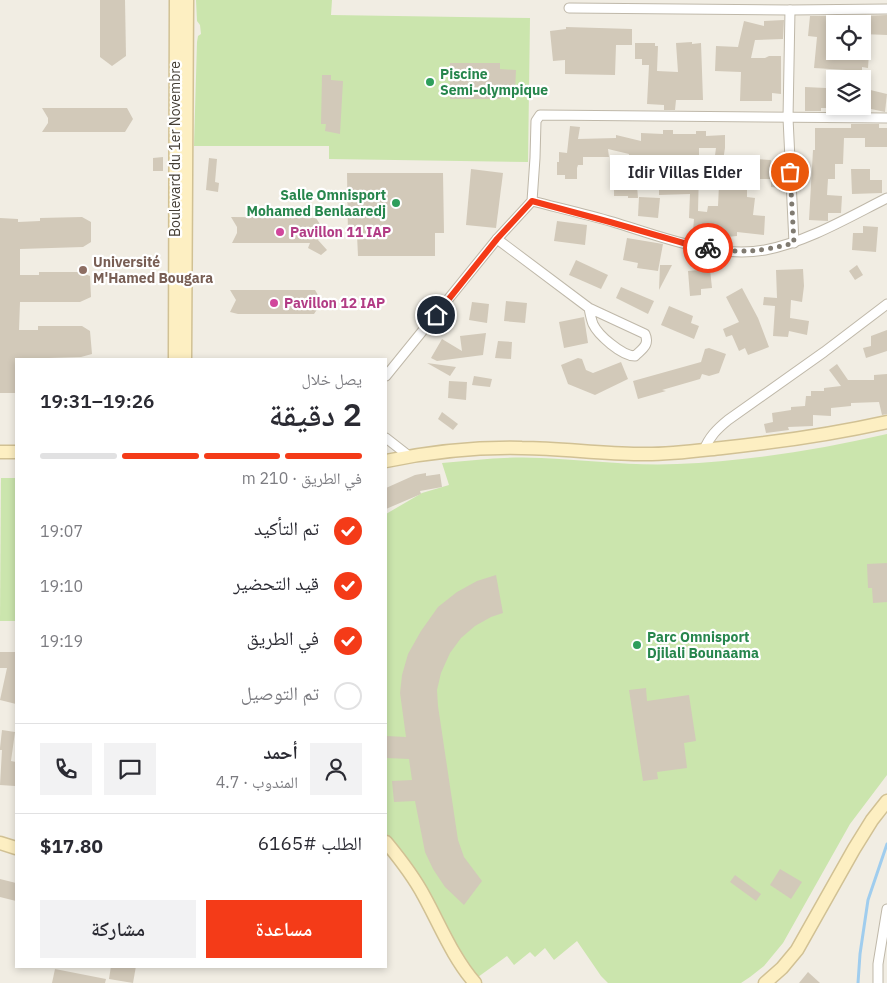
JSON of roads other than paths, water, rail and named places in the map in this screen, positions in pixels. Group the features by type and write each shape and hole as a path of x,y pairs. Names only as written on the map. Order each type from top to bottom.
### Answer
{"street":[{"name":"Boulevard du 1er Novembre","path":"174,358 176,0"},
{"name":"Boulevard du 1er Novembre","path":"185,358 187,0"},
{"path":"569,8 887,9"},
{"path":"790,10 788,118 794,243"},
{"path":"387,375 497,239 532,201 536,121 540,115 887,118"},
{"path":"532,201 694,246 730,252 763,251 794,243 887,198"},
{"path":"497,239 589,308 645,334 648,340 647,344 635,356 625,354 595,328 589,308"},
{"path":"704,450 714,433 728,420 824,352 887,304"},
{"path":"387,461 475,449 523,448 588,453 641,454 704,450 826,434 887,422"},
{"path":"387,439 404,457"},
{"path":"0,452 15,452"},
{"path":"387,465 404,457"},
{"path":"765,983 782,968 797,950 854,849 872,820 887,801"},
{"path":"0,843 15,848"},
{"path":"387,843 407,868 458,959 476,983"},
{"path":"878,983 878,964 887,909"}],"waterway":[{"path":"858,983 868,900 887,844"}],"place":[{"name":"Piscine Semi-olympique","path":"430,82"},
{"name":"Idir Villas Elder","path":"790,172"},
{"name":"Salle Omnisport Mohamed Benlaaredj","path":"396,203"},
{"name":"Pavillon 11 IAP","path":"280,232"},
{"name":"Université M'Hamed Bougara","path":"83,270"},
{"name":"Pavillon 12 IAP","path":"274,303"},
{"name":"Parc Omnisport Djilali Bounaama","path":"637,645"}]}
